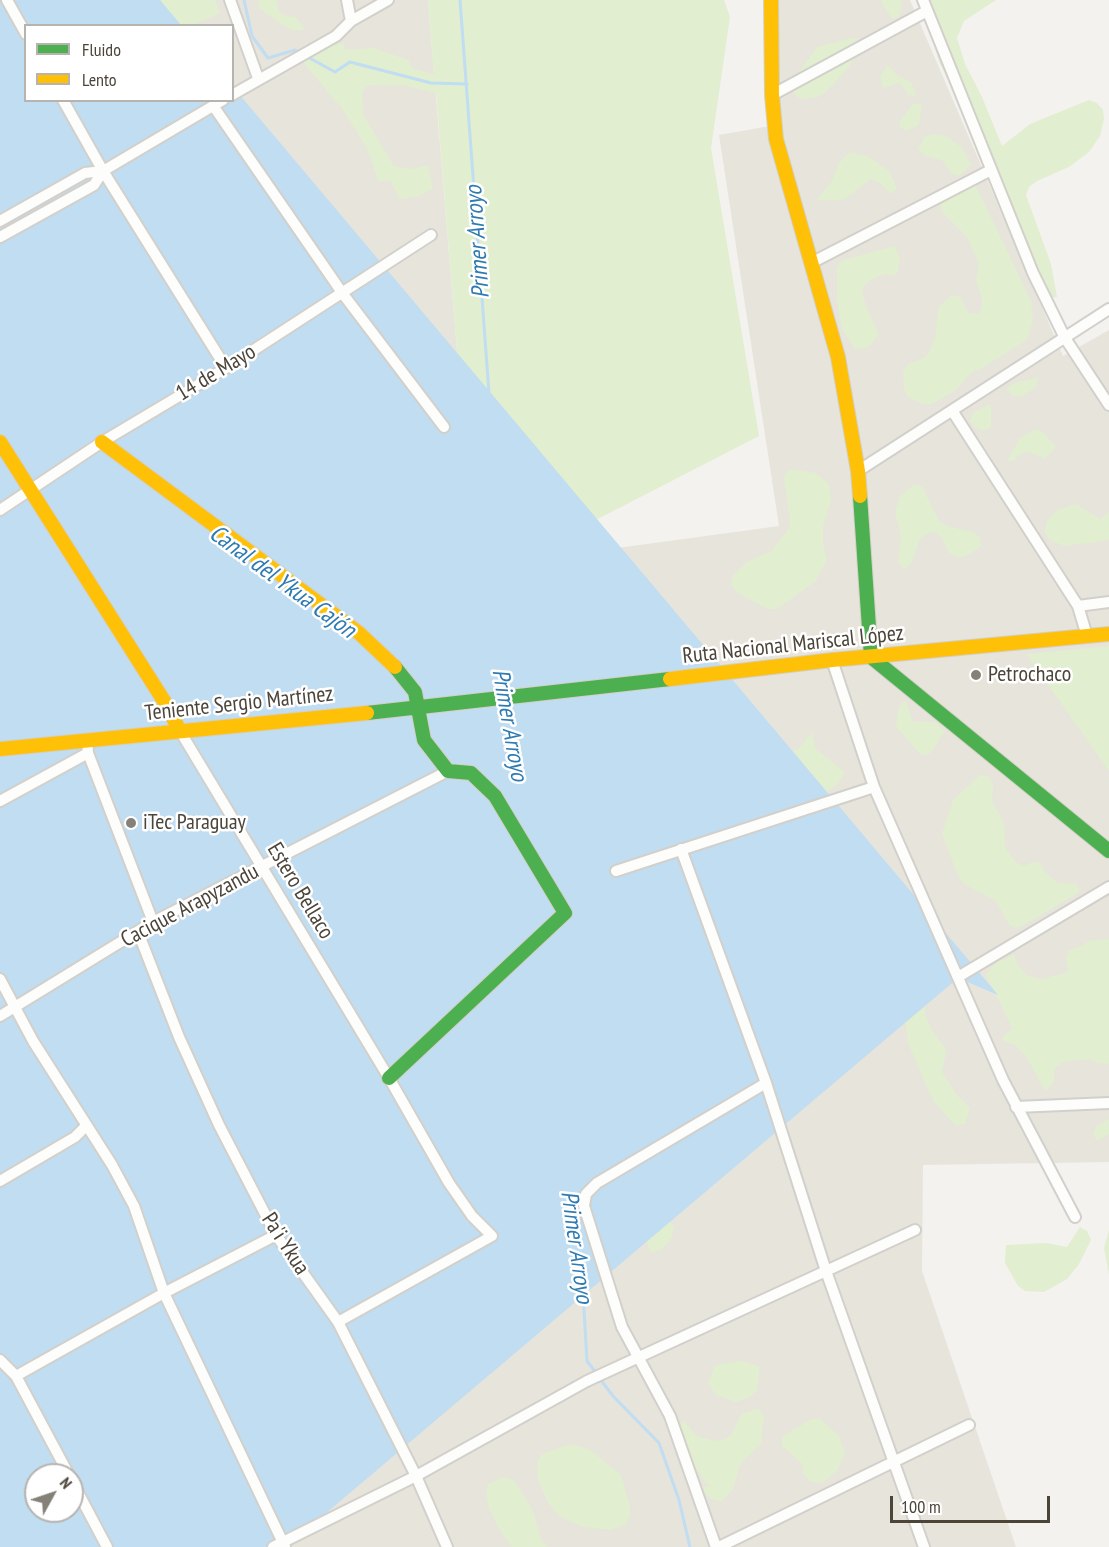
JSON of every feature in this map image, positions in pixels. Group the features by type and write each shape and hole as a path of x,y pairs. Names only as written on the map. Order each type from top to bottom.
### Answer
{"main road":[{"path":"771,0 772,95 776,139 838,357 858,471 871,657 1109,851"},
{"name":"Estero Bellaco","path":"0,442 29,492 164,701 180,731"},
{"path":"102,442 359,633 391,662 415,692 424,740 448,771 471,773 495,796 565,913 389,1078"},
{"name":"Ruta Nacional Mariscal López","path":"482,700 832,660 1109,634"},
{"name":"Teniente Sergio Martínez","path":"0,749 87,747 180,731 482,700"}],"street":[{"path":"6,0 24,31"},
{"path":"230,0 258,78"},
{"path":"347,0 351,21"},
{"path":"234,93 312,47 336,36 351,21 388,0"},
{"path":"772,95 925,5 1033,273 1065,338 1109,405"},
{"path":"64,102 103,171 226,368"},
{"path":"0,221 85,173 103,171 219,104 343,294 444,427"},
{"path":"811,263 991,170"},
{"path":"0,237 94,185 103,171"},
{"name":"14 de Mayo","path":"0,510 102,442 226,368 431,235"},
{"path":"858,471 953,412 1109,309"},
{"path":"953,412 1078,606 1087,636"},
{"path":"1078,606 1109,602"},
{"path":"832,660 874,787 1016,1107 1075,1217"},
{"name":"Estero Bellaco","path":"180,731 389,1078 449,1183 472,1216 492,1236 338,1322"},
{"path":"0,801 87,747 153,922"},
{"name":"Cacique Arapyzandu","path":"0,1016 153,922 448,771"},
{"path":"616,871 874,787"},
{"path":"681,849 766,1083 826,1271 924,1547"},
{"path":"958,977 1109,887"},
{"name":"Pa'i Ykua","path":"138,932 188,1057 219,1125 276,1235 338,1322 416,1476 447,1547"},
{"path":"0,979 33,1041 134,1206 164,1293 280,1545 416,1476 604,1372 915,1230"},
{"path":"766,1083 597,1183 586,1194 584,1206 622,1327 670,1416 717,1547 969,1425"},
{"path":"1016,1107 1109,1102"},
{"path":"0,1180 75,1137 86,1126"},
{"path":"16,1376 164,1293 276,1235"},
{"path":"0,1360 16,1376 63,1463"},
{"path":"84,1504 107,1547"}],"shaded area":[{"path":"0,0 428,0 460,386 485,566 779,526 719,135 781,124 770,0 910,0 1063,356 1109,330 1109,1162 923,1165 922,1271 1016,1547 0,1547"}],"green space":[{"path":"146,0 215,0 220,13 195,24 147,24"},
{"path":"259,0 276,0 279,11 286,16 296,17 305,30 291,30 283,25 261,10 258,6"},
{"path":"428,0 724,0 730,17 711,148 759,436 520,559 460,386 436,93 406,86 371,85 366,87 362,93 364,116 394,166 411,169 428,165 433,188 420,196 400,199 390,181 378,181 368,150 343,110 300,59 321,48 344,43 345,50 374,48 408,60 413,69 434,74"},
{"path":"880,0 902,0 899,18 892,19"},
{"path":"916,0 996,0 964,21 957,38 965,64 982,97 1002,146 1030,124 1089,100 1097,103 1103,110 1104,119 1100,136 1089,152 1069,167 1037,181 1029,187 1026,195 1051,264 1057,297 1048,298 969,120 939,62 929,27"},
{"path":"852,38 861,40 850,66 826,92 818,97 800,99 794,93 794,84 801,69 817,47"},
{"path":"888,65 897,75 912,83 916,97 908,94 900,83 883,88 880,76"},
{"path":"913,104 922,104 919,125 906,131 900,127 899,122"},
{"path":"934,134 947,136 961,147 971,164 960,176 952,174 942,160 925,156 918,149 924,137"},
{"path":"850,152 868,156 889,171 897,188 891,194 879,182 871,179 843,200 816,200 833,180 838,164"},
{"path":"975,184 1031,301 1033,320 1028,337 1022,343 982,368 973,371 956,390 932,404 923,404 908,397 904,389 903,372 908,364 924,358 930,351 936,334 938,308 950,296 959,296 969,313 979,314 982,306 982,298 976,281 979,264 967,237 943,213 940,205 943,196"},
{"path":"895,247 900,258 898,271 895,275 878,276 866,283 862,291 867,309 879,334 871,345 863,349 854,348 842,329 837,303 837,267 843,260"},
{"path":"1039,377 1036,387 1021,397 1012,396 1007,389 1014,383"},
{"path":"991,404 991,428 983,430 974,427 970,419 974,412"},
{"path":"1034,429 1043,432 1056,446 1052,452 1044,458 1029,452 1021,453 1015,460 1007,462 1019,439"},
{"path":"789,469 816,473 829,484 831,501 823,526 823,543 827,560 815,582 777,609 768,609 736,592 731,585 733,575 747,562 771,551 788,530 790,521 784,477"},
{"path":"913,485 922,486 939,521 947,526 972,532 980,537 981,546 967,556 958,558 950,554 942,538 936,532 927,533 920,539 911,564 904,569 898,563 901,537 895,512 900,496"},
{"path":"1076,504 1100,519 1109,512 1109,540 1064,546 1048,539 1045,531 1046,522 1058,510"},
{"path":"1109,646 1109,771 1026,654"},
{"path":"906,701 913,722 935,722 945,731 930,754 921,755 896,727 901,703"},
{"path":"812,732 815,748 845,772 838,784 821,797 781,753 798,749"},
{"path":"980,775 988,776 993,784 992,801 1004,823 1005,848 1016,862 1024,866 1032,862 1041,863 1044,871 1058,883 1076,884 1080,892 1019,928 1010,926 996,901 964,884 958,876 942,834 953,800"},
{"path":"1109,939 1109,1064 1097,1063 1089,1059 1063,1062 1054,1069 1054,1082 1045,1091 1025,1055 1015,1045 1003,1041 1002,1037 1012,1029 1011,1025 986,975 994,964 1014,954 1018,966 1028,976 1042,979 1068,972 1066,959 1069,950 1088,941"},
{"path":"923,987 925,1015 933,1032 944,1046 946,1054 942,1072 957,1095 970,1108 965,1124 956,1126 933,1101 908,1043 905,1017"},
{"path":"1109,1119 1109,1134 1097,1141 1093,1133 1096,1126"},
{"path":"655,1207 674,1226 672,1237 667,1244 651,1253 644,1236"},
{"path":"1080,1227 1087,1231 1091,1240 1079,1264 1067,1279 1044,1292 1025,1291 1018,1286 1005,1263 1006,1245 1046,1243 1067,1247"},
{"path":"1109,1230 1109,1275 1104,1248"},
{"path":"741,1361 760,1367 757,1391 750,1397 736,1402 716,1395 708,1384 715,1365"},
{"path":"759,1409 764,1416 761,1444 741,1463 733,1489 721,1502 713,1500 706,1495 702,1487 711,1486 704,1481 685,1451 677,1426 684,1421 697,1436 715,1441 723,1440 731,1435 742,1413"},
{"path":"811,1419 821,1419 839,1436 845,1453 838,1470 824,1482 815,1483 808,1480 803,1473 802,1464 782,1446 782,1437"},
{"path":"570,1444 589,1449 621,1475 630,1506 630,1515 626,1524 610,1530 583,1527 559,1516 548,1503 538,1479 537,1462 542,1454"},
{"path":"503,1477 512,1479 518,1486 533,1511 541,1539 548,1547 512,1547 501,1532 489,1509 486,1493 488,1484"}],"water":[{"name":"Canal del Ykua Cajón","path":"0,0 160,0 180,24 24,24 24,102 234,102 234,88 998,995 958,978 286,1547 0,1547"}],"waterway":[{"path":"244,0 252,36 268,58 295,50 335,72 350,62 431,83 467,84"},
{"name":"Primer Arroyo","path":"460,0 489,393"},
{"name":"Primer Arroyo","path":"583,1293 587,1361 596,1373"},
{"name":"Primer Arroyo","path":"600,1379 613,1396 659,1443 679,1500 690,1547"}],"traffic: fast":[{"path":"860,496 871,657 1109,851"},
{"path":"389,1078 565,913 495,796 471,773 448,771 424,740 415,692 395,667"},
{"path":"367,713 670,679"}],"traffic: slow":[{"path":"771,0 772,95 776,139 838,357 858,471 860,496"},
{"path":"0,442 164,701 180,731"},
{"path":"102,442 359,633 395,667"},
{"path":"670,679 832,660 1109,634"},
{"path":"0,749 367,713"}],"place":[{"name":"Petrochaco","path":"976,675"},
{"name":"iTec Paraguay","path":"131,823"}]}
